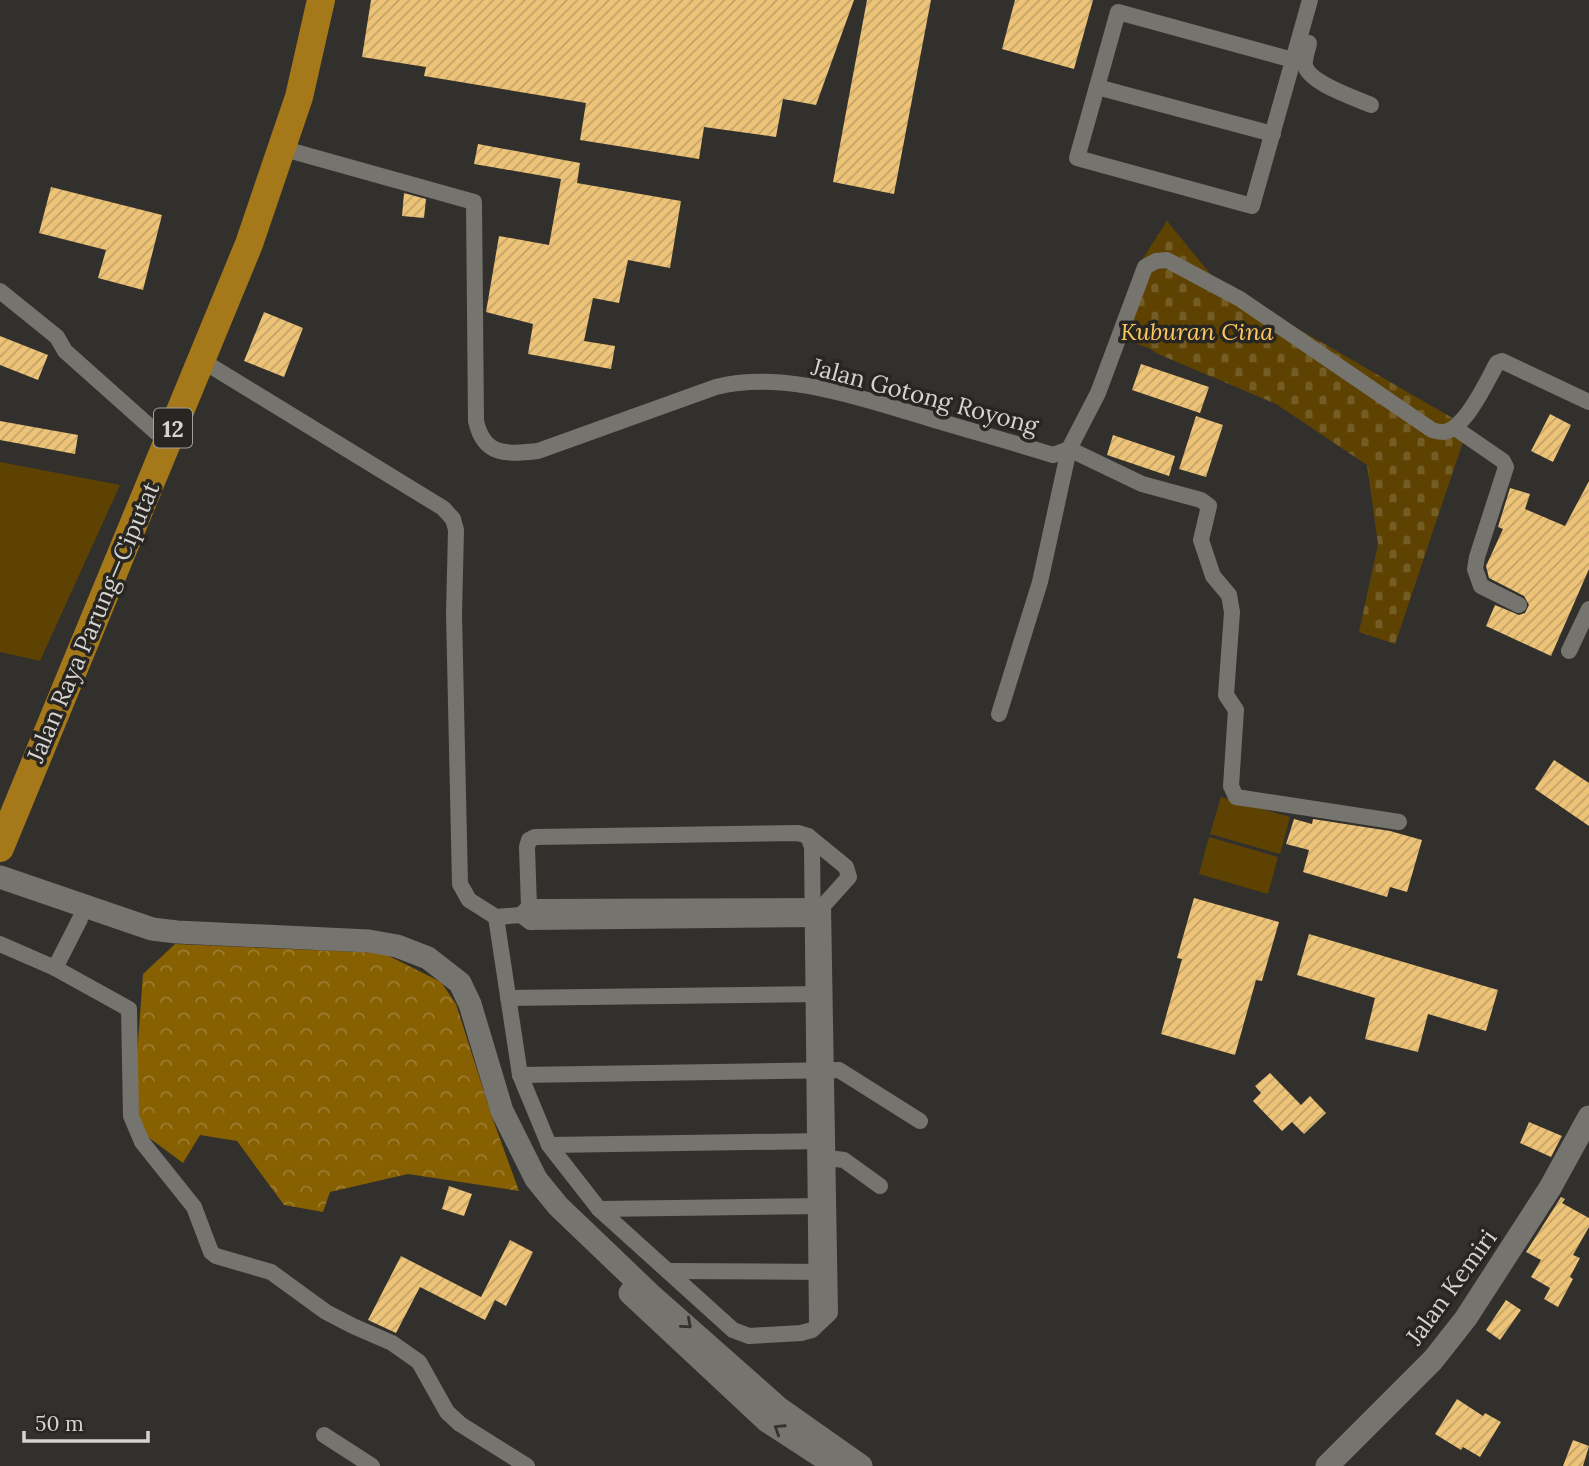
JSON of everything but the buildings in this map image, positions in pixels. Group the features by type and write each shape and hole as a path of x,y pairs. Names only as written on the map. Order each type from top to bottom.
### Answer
{"highway":[{"name":"Jalan Raya Parung—Ciputat","path":"0,805 157,433 234,239 285,93 302,0"},
{"name":"Jalan Raya Parung—Ciputat","path":"0,848 248,244 299,97 321,0"}],"street":[{"path":"1293,60 1118,12 1077,158 1252,206 1310,0"},
{"path":"1321,0 1304,62 1307,70 1320,82 1371,105"},
{"path":"1097,87 1273,134"},
{"name":"Jalan Gotong Royong","path":"281,148 474,202 476,421 484,442 495,450 514,454 538,451 716,387 757,381 783,383 886,405 1053,455 1069,449 1098,393 1145,267 1156,261 1167,260 1240,299 1432,430 1443,432 1455,428"},
{"path":"0,291 57,337 65,351 157,433"},
{"path":"201,360 443,508 453,519 456,530 454,614 460,884 469,900 496,917 525,911"},
{"path":"1519,605 1481,586 1475,569 1506,467 1503,461 1455,428 1465,417 1497,363 1502,361 1589,402"},
{"path":"999,714 1040,582 1069,449 1142,484 1201,500 1209,506 1201,540 1213,576 1230,599 1233,612 1226,695 1236,710 1231,786 1236,797 1399,822"},
{"path":"1569,651 1589,609"},
{"path":"798,834 808,836 846,867 849,877 817,913 530,922 525,911 527,847 529,840 535,837 798,834"},
{"path":"496,917 520,1075 549,1145 599,1209 733,1330 749,1336 801,1333 812,1330 817,1324 823,1272 817,913 812,847 808,836"},
{"path":"0,877 152,929 369,941 397,946 428,958 444,968 460,983 470,1004 502,1111 536,1179 558,1206 650,1294 780,1409 861,1466"},
{"path":"0,888 80,919 134,934 170,939 362,948 389,953 420,964 436,975 452,988 461,1009 493,1115 521,1181 541,1210 767,1421 836,1466"},
{"path":"55,968 80,919"},
{"path":"0,944 55,968 129,1009 131,1116 142,1142 194,1207 211,1252 216,1256 271,1272 326,1312 392,1342 419,1362 447,1412 460,1424 527,1466"},
{"path":"508,998 819,995"},
{"path":"520,1075 839,1070 920,1121"},
{"name":"Jalan Kemiri","path":"1327,1466 1433,1360 1466,1318 1550,1188 1589,1116"},
{"path":"549,1145 821,1141"},
{"path":"821,1141 828,1158 822,1206"},
{"path":"828,1158 844,1160 880,1186"},
{"path":"599,1209 822,1206"},
{"path":"668,1271 823,1272"},
{"path":"324,1435 372,1466"}],"green space":[{"name":"Kuburan Cina","path":"1167,221 1217,282 1468,427 1395,644 1359,632 1378,544 1367,465 1276,404 1149,348 1116,337 1138,266"},
{"path":"0,462 120,485 40,661 0,652"},
{"path":"1221,797 1290,817 1280,854 1210,834"},
{"path":"1209,837 1278,857 1268,894 1199,874"},
{"path":"175,944 383,953 441,982 456,1004 519,1191 408,1174 330,1192 323,1212 284,1205 237,1141 200,1135 183,1163 132,1125 143,974"}]}
